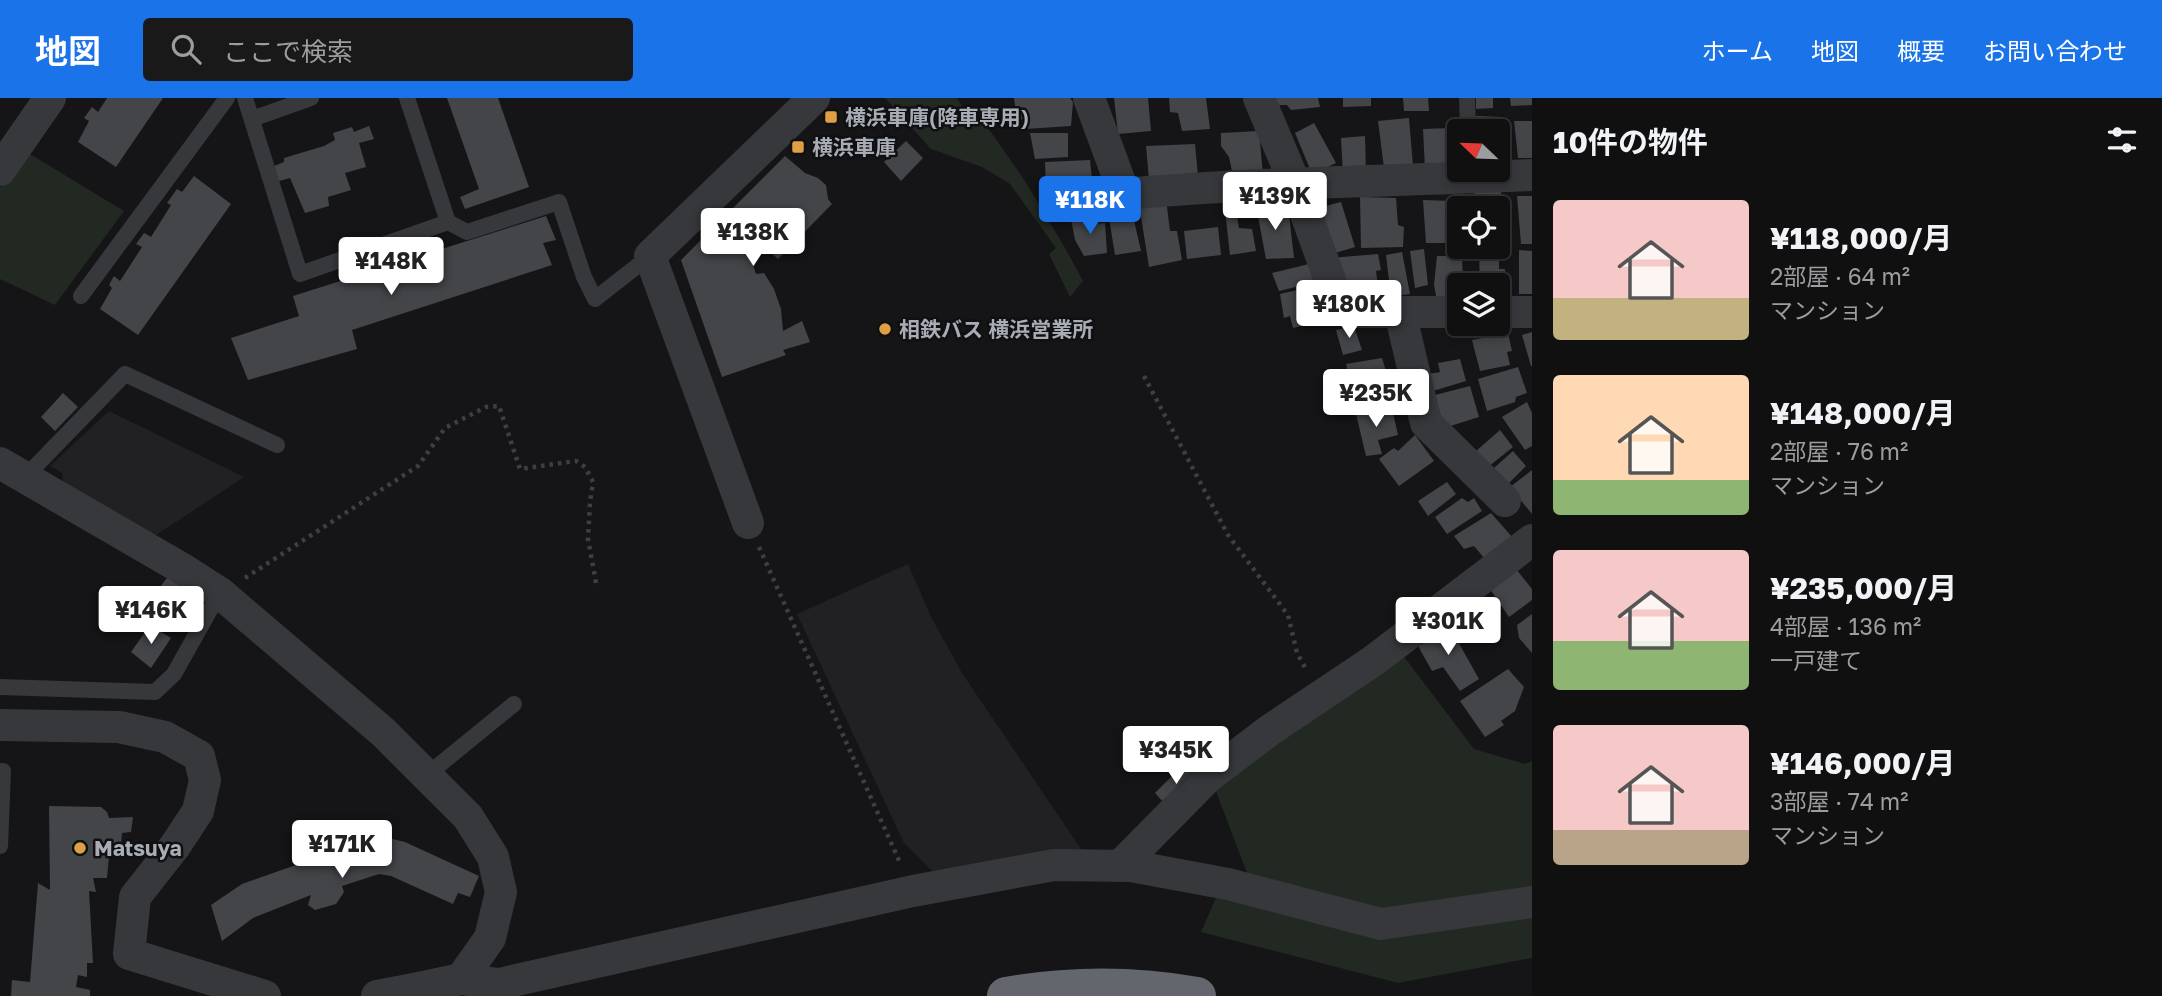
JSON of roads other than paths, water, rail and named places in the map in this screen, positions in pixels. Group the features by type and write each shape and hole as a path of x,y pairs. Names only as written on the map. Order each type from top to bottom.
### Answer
{"highway":[{"path":"1006,996 1097,988 1165,990 1197,996"}],"street":[{"path":"0,170 50,98"},
{"path":"1089,98 1125,193"},
{"path":"1259,98 1295,184 1338,302 1351,312 1447,312"},
{"path":"748,523 650,256 805,101"},
{"path":"1058,201 1125,193 1447,175"},
{"path":"1510,175 1532,175"},
{"path":"1400,312 1426,423 1505,501"},
{"path":"1510,312 1532,312"},
{"path":"12,470 221,594 383,732 468,817 493,857 501,892 490,939 461,979"},
{"path":"1120,866 1209,777 1270,730 1373,661 1532,540"},
{"path":"0,725 119,727 165,737 199,756 205,780 198,811 175,846 135,897 129,954 265,996"},
{"path":"377,996 419,992 461,979 499,984 913,891 1054,865 1131,866 1228,884 1381,924 1532,902"}],"lane":[{"path":"81,296 227,98"},
{"path":"245,98 300,274 448,222"},
{"path":"252,119 311,98"},
{"path":"407,98 448,222 467,232 559,202 583,277 595,299 650,256"},
{"path":"1466,98 1467,119"},
{"path":"12,470 125,374 277,444"},
{"path":"0,687 155,692 174,674 221,594"},
{"path":"427,775 514,704"},
{"path":"0,771 3,771 0,846"}],"place":[{"name":"横浜車庫(降車専用)","path":"831,117"},
{"name":"横浜車庫","path":"798,147"},
{"name":"相鉄バス 横浜営業所","path":"885,329"},
{"name":"Matsuya","path":"80,848"}]}
